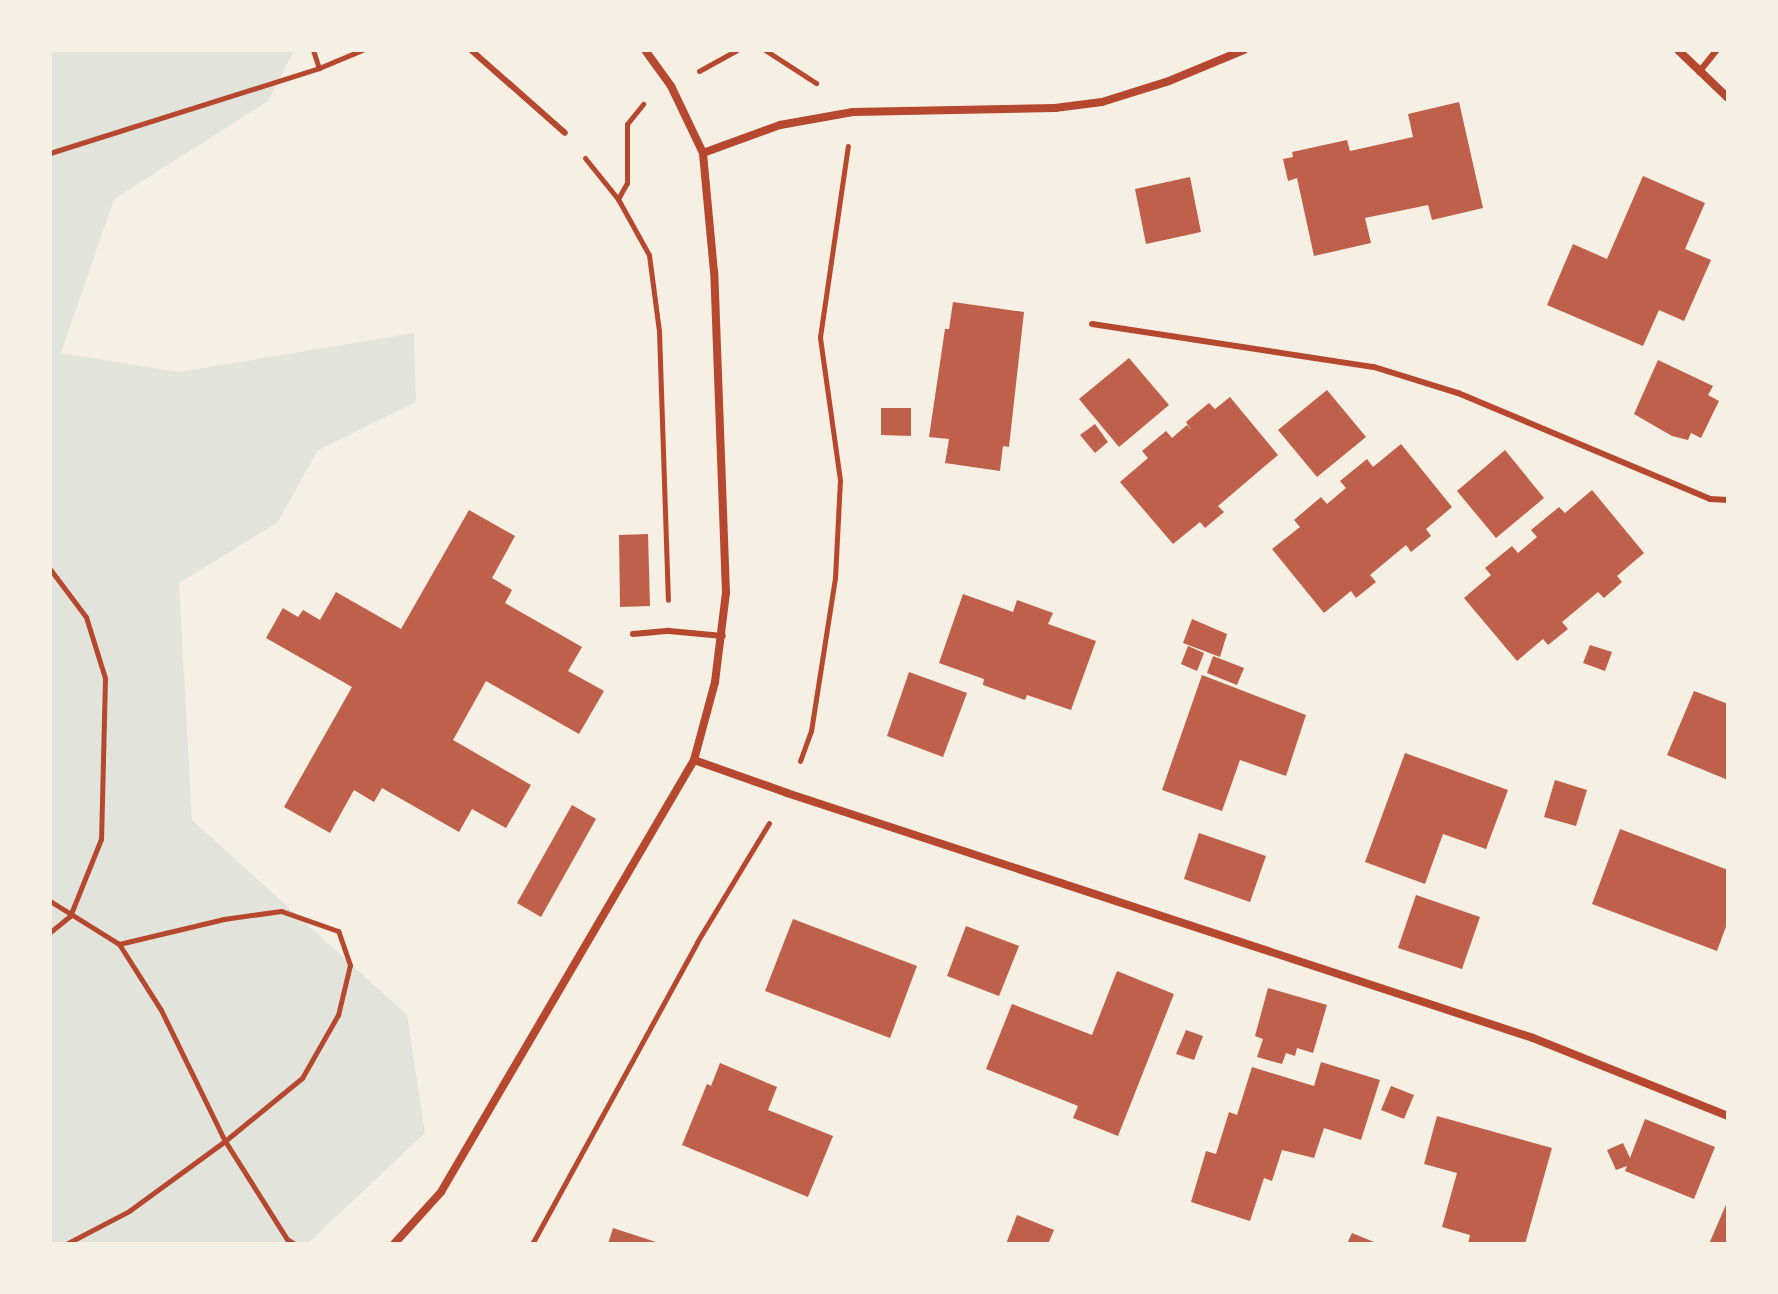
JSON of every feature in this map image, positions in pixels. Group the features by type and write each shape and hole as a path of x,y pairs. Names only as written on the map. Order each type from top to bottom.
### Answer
{"street":[{"path":"394,1244 441,1192 694,760 723,636 726,593 714,272 703,153 671,86 645,50"},
{"path":"703,153 780,125 853,112 1055,108 1102,102 1169,81 1244,50"},
{"path":"1678,50 1728,98"},
{"path":"694,760 1533,1038 1728,1116"}],"lane":[{"path":"471,50 565,133"},
{"path":"1699,72 1717,50"},
{"path":"1092,324 1374,367 1458,393 1710,499 1728,500"},
{"path":"633,634 669,631 723,636"}],"path":[{"path":"313,50 319,68"},
{"path":"50,153 319,68 362,50"},
{"path":"532,1244 697,942 787,793 811,731 835,578 840,480 820,337 853,112 765,50"},
{"path":"565,133 618,199 649,255 659,331 669,631"},
{"path":"50,569 86,617 105,678 101,839 70,916 50,932"},
{"path":"50,901 119,944 161,1010 225,1141 287,1239 295,1244"},
{"path":"66,1244 129,1211 225,1141 302,1078 338,1015 350,965 338,931 281,911 224,919 119,944"}],"shaded area":[{"path":"50,50 294,50 268,101 114,199 61,353 179,372 414,333 416,402 318,450 277,523 179,583 192,820 407,1015 425,1133 307,1244 50,1244"}],"building":[{"path":"1459,102 1483,208 1432,220 1428,205 1365,218 1371,243 1314,256 1297,178 1288,181 1283,159 1293,157 1292,152 1347,140 1350,151 1413,137 1408,114"},
{"path":"1643,176 1705,203 1685,249 1711,260 1684,321 1659,310 1643,346 1547,305 1573,244 1607,259"},
{"path":"1190,177 1201,232 1146,244 1135,189"},
{"path":"953,302 1024,312 1009,447 1003,446 1000,471 945,463 949,439 929,437 945,329 949,329"},
{"path":"1129,358 1169,405 1119,447 1079,399"},
{"path":"1658,360 1713,386 1708,395 1719,401 1701,438 1691,433 1688,440 1672,436 1634,414"},
{"path":"1327,390 1366,437 1317,477 1278,430"},
{"path":"1230,397 1278,455 1218,506 1224,512 1205,528 1200,522 1173,544 1120,482 1148,458 1142,451 1166,431 1172,438 1187,425 1191,430 1186,422 1209,403 1215,409"},
{"path":"881,408 911,408 911,436 881,435"},
{"path":"1095,424 1108,442 1095,453 1080,435"},
{"path":"1401,444 1452,507 1426,529 1431,536 1411,552 1406,545 1370,575 1376,582 1356,598 1351,591 1324,613 1272,549 1300,527 1294,520 1321,497 1327,504 1346,488 1340,481 1367,459 1373,467"},
{"path":"1505,450 1544,498 1496,538 1457,491"},
{"path":"1592,490 1644,553 1617,576 1622,582 1604,598 1598,592 1562,622 1568,629 1548,645 1543,639 1517,661 1464,598 1491,575 1485,568 1512,546 1518,553 1537,537 1531,530 1559,507 1565,513"},
{"path":"469,510 515,536 492,578 512,590 505,603 582,647 568,671 604,691 579,734 486,681 453,740 531,785 506,828 472,809 459,832 382,788 374,802 354,790 330,833 284,807 352,687 266,638 283,608 298,617 303,610 320,620 336,592 401,629"},
{"path":"648,534 650,606 620,607 619,535"},
{"path":"963,594 1013,612 1017,600 1053,613 1048,624 1096,641 1071,710 1027,695 1025,700 983,685 984,679 939,663"},
{"path":"1192,619 1227,634 1220,657 1183,643"},
{"path":"1590,645 1612,652 1605,671 1583,663"},
{"path":"1188,646 1204,653 1197,671 1181,664"},
{"path":"1213,656 1244,668 1237,685 1207,673"},
{"path":"909,672 967,693 943,757 887,736"},
{"path":"1202,675 1306,715 1286,776 1240,760 1222,811 1162,790"},
{"path":"1694,691 1728,704 1728,780 1667,755"},
{"path":"1405,753 1508,790 1486,849 1443,834 1425,884 1365,862"},
{"path":"1555,780 1587,790 1576,826 1544,817"},
{"path":"572,805 596,819 541,917 517,903"},
{"path":"1620,829 1728,870 1728,921 1717,951 1592,904"},
{"path":"1199,833 1266,856 1250,902 1184,879"},
{"path":"1416,895 1480,917 1462,969 1398,948"},
{"path":"793,919 917,966 890,1038 765,991"},
{"path":"966,926 1019,946 999,996 947,976"},
{"path":"1117,971 1174,994 1118,1136 1073,1118 1078,1106 986,1069 1012,1004 1092,1035"},
{"path":"1268,988 1327,1005 1313,1053 1297,1048 1295,1056 1286,1053 1282,1064 1257,1057 1263,1039 1255,1036"},
{"path":"1186,1030 1203,1036 1194,1060 1176,1054"},
{"path":"1321,1062 1380,1080 1361,1140 1324,1128 1314,1158 1282,1150 1272,1181 1264,1178 1250,1221 1191,1202 1206,1151 1216,1154 1229,1112 1237,1115 1252,1067 1314,1086"},
{"path":"720,1063 777,1087 768,1110 833,1136 808,1197 682,1145 707,1084 711,1086"},
{"path":"1391,1086 1414,1095 1404,1119 1381,1110"},
{"path":"1437,1116 1552,1148 1525,1244 1468,1244 1470,1235 1442,1227 1457,1173 1424,1164"},
{"path":"1645,1119 1715,1147 1694,1199 1625,1171 1627,1166 1616,1170 1607,1150 1623,1143 1630,1158"},
{"path":"1728,1200 1728,1244 1709,1244"},
{"path":"1017,1215 1054,1230 1048,1244 1006,1244"},
{"path":"613,1228 659,1243 659,1244 608,1244"},
{"path":"1352,1233 1379,1244 1347,1244"}]}
